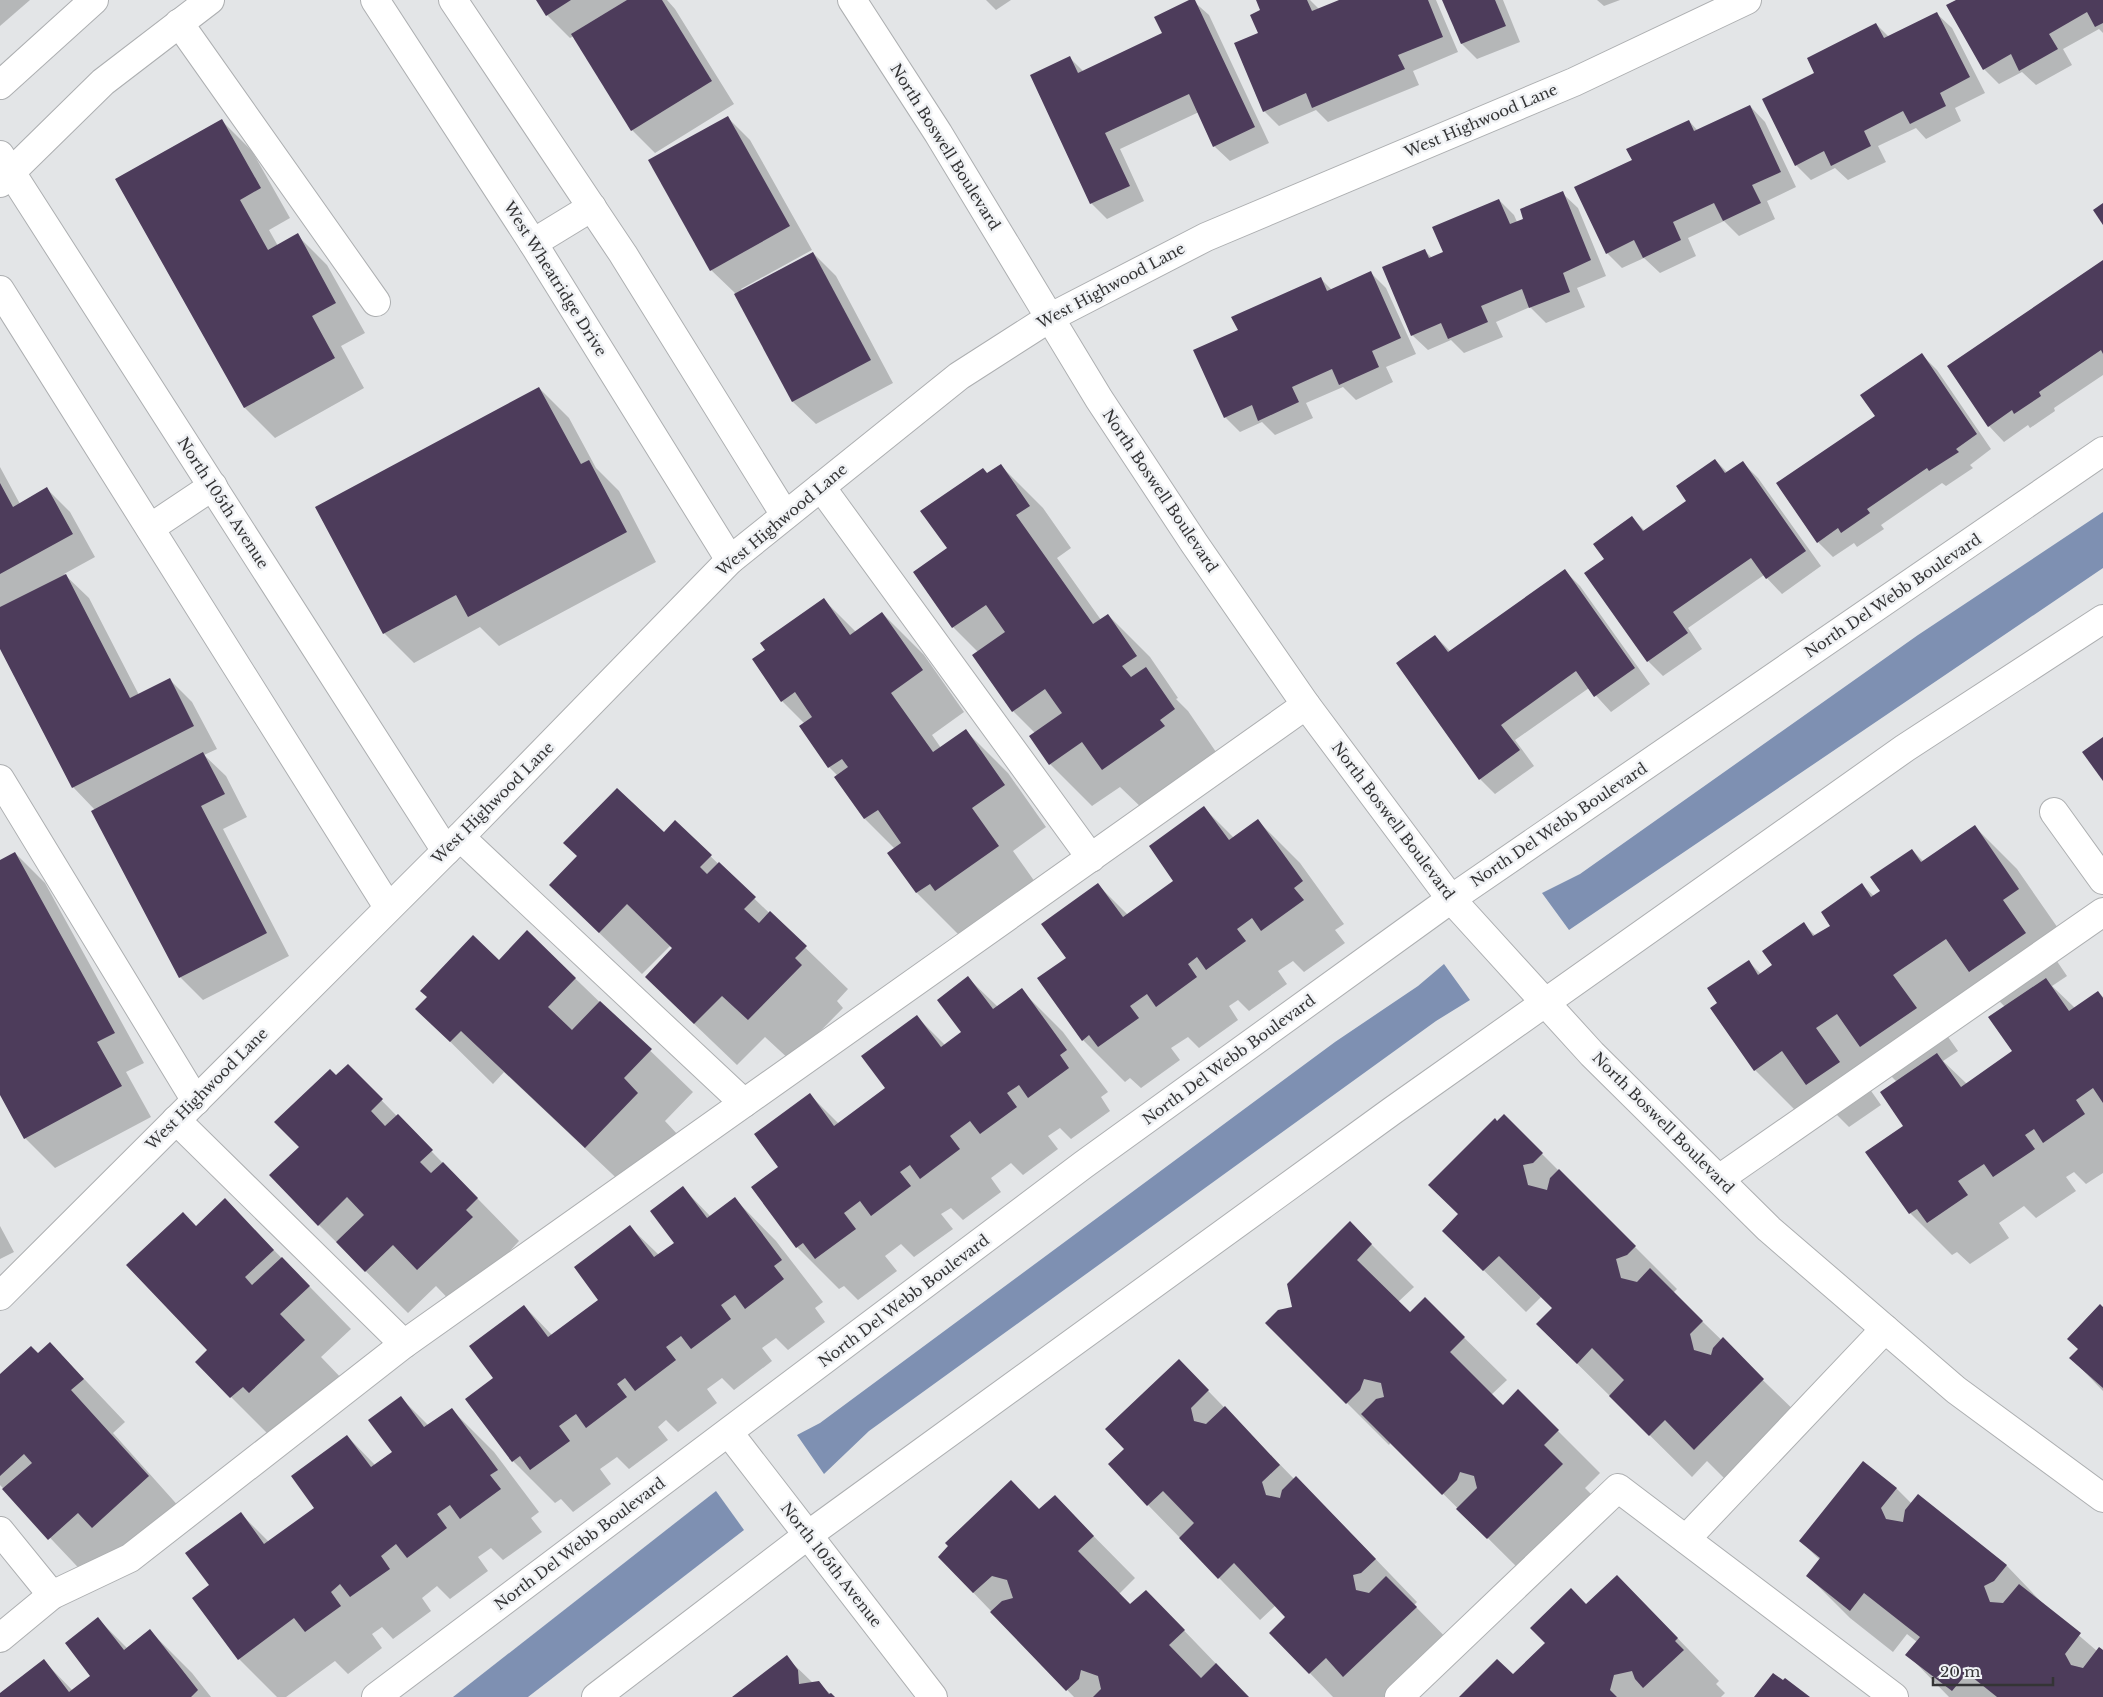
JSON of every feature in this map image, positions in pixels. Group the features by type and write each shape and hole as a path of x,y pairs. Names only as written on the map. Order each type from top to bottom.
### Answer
{"street":[{"path":"0,84 94,0"},
{"path":"4,169 103,82 210,0"},
{"name":"West Wheatridge Drive","path":"375,0 534,243 730,560"},
{"path":"453,0 592,207 785,515"},
{"name":"North Boswell Boulevard","path":"852,0 1051,317 1104,407 1194,543 1306,705 1451,899 1592,1054 1769,1229 1956,1390 2103,1498"},
{"name":"West Highwood Lane","path":"0,1296 453,844 730,560 959,376 1051,317 1206,237 1574,82 1747,0"},
{"path":"179,23 376,302"},
{"name":"North 105th Avenue","path":"4,169 213,486 453,844 744,1103"},
{"path":"534,243 592,207"},
{"path":"0,290 388,907"},
{"name":"North Del Webb Boulevard","path":"376,1697 1083,1165 1451,899 2103,451"},
{"path":"150,528 213,486"},
{"path":"821,487 1091,858"},
{"path":"596,1697 808,1535 1168,1272 1544,1002 1905,748 2103,619"},
{"path":"0,1638 52,1595 130,1558 404,1344 1306,705"},
{"path":"0,779 196,1100"},
{"path":"2054,812 2103,880"},
{"path":"1719,1179 2103,912"},
{"path":"176,1120 404,1344"},
{"path":"1686,1539 1885,1329"},
{"name":"North 105th Avenue","path":"729,1433 933,1697"},
{"path":"1399,1697 1618,1488 1894,1697"},
{"path":"0,1531 52,1595"}],"water":[{"path":"2103,512 2103,568 1569,930 1542,893 1580,874 1918,635"},
{"path":"1444,964 1470,1000 1436,1021 869,1431 824,1474 797,1435 820,1423 1335,1042 1418,986"},
{"path":"716,1491 744,1530 528,1697 453,1697"}],"building":[{"path":"536,0 571,0 546,16"},
{"path":"627,0 662,0 712,81 631,131 571,34"},
{"path":"1189,0 1195,0 1255,127 1213,147 1189,94 1105,133 1130,186 1090,204 1030,75 1070,56 1078,73 1162,33 1154,17"},
{"path":"1256,0 1307,0 1312,11 1339,0 1428,0 1443,37 1398,55 1405,69 1312,108 1306,93 1263,112 1234,43 1258,33 1250,15 1260,10"},
{"path":"1442,0 1495,0 1506,26 1461,44"},
{"path":"1956,0 2103,0 2103,23 2095,27 2087,12 2049,34 2058,49 2019,71 2011,54 1983,70 1946,5"},
{"path":"1937,12 1970,77 1940,93 1946,106 1910,124 1903,111 1864,131 1871,146 1831,166 1824,151 1795,166 1762,99 1814,73 1807,58 1876,23 1884,38"},
{"path":"1750,105 1781,172 1752,185 1761,203 1723,221 1714,203 1673,222 1681,240 1643,258 1634,240 1606,254 1574,187 1632,160 1626,149 1689,120 1694,131"},
{"path":"728,116 790,226 710,271 648,160"},
{"path":"222,119 261,188 240,200 268,250 298,233 336,303 312,316 335,358 244,408 115,179"},
{"path":"1563,191 1591,260 1563,273 1570,292 1529,308 1522,289 1481,306 1488,322 1448,339 1441,323 1411,336 1382,267 1425,249 1429,258 1443,252 1432,227 1499,199 1510,224 1523,219 1520,209"},
{"path":"2103,203 2103,225 2093,210"},
{"path":"813,252 871,360 792,402 734,294"},
{"path":"2103,260 2103,354 2101,350 2039,392 2041,396 2014,414 2012,410 1988,427 1947,366"},
{"path":"1371,271 1401,338 1372,351 1379,367 1339,385 1332,369 1292,387 1299,402 1258,421 1252,405 1224,418 1193,350 1238,330 1231,317 1321,277 1327,291"},
{"path":"1922,353 1977,434 1956,449 1959,452 1929,471 1927,468 1867,509 1870,513 1841,533 1838,528 1817,543 1776,483 1875,416 1860,395"},
{"path":"539,387 581,464 589,460 627,532 468,617 456,595 383,634 315,507"},
{"path":"1715,459 1725,473 1743,461 1806,551 1766,579 1751,558 1673,612 1688,633 1647,662 1584,573 1604,559 1593,544 1632,516 1643,531 1686,501 1676,486"},
{"path":"1001,464 1030,506 1016,515 1093,624 1108,614 1137,656 1122,666 1131,677 1146,667 1175,709 1160,720 1165,726 1102,770 1082,742 1049,765 1029,736 1062,713 1045,689 1012,712 972,655 1005,632 986,605 952,628 913,572 947,548 920,511 983,468 987,473"},
{"path":"0,483 13,507 47,487 73,534 0,574"},
{"path":"1565,569 1635,668 1594,697 1576,671 1501,725 1520,750 1479,780 1396,663 1435,635 1448,652"},
{"path":"66,574 130,698 170,678 194,726 72,788 0,649 0,607"},
{"path":"824,598 850,635 882,612 923,670 891,693 933,752 966,729 1005,785 972,808 999,846 935,891 930,884 916,893 887,853 901,843 878,810 864,819 834,777 848,767 842,759 828,768 799,726 812,717 795,692 781,702 752,659 765,650 760,643"},
{"path":"2103,737 2103,781 2082,752"},
{"path":"203,752 225,794 201,806 267,933 179,978 91,811"},
{"path":"617,788 664,832 675,820 712,855 700,867 707,874 719,862 756,897 744,909 759,923 770,911 807,946 795,958 802,965 748,1020 722,996 694,1024 645,977 672,948 627,904 599,933 549,885 577,856 563,843"},
{"path":"1204,806 1229,840 1258,819 1303,881 1294,888 1304,900 1261,931 1252,918 1237,929 1246,941 1206,970 1197,957 1188,964 1197,977 1156,1007 1147,994 1130,1006 1139,1018 1098,1047 1089,1035 1082,1041 1037,978 1066,958 1041,924 1098,883 1123,917 1173,881 1149,846"},
{"path":"1975,825 2019,889 2003,900 2026,933 1969,972 1946,939 1893,975 1917,1008 1860,1047 1837,1014 1816,1028 1840,1062 1806,1085 1782,1051 1754,1071 1710,1008 1717,1003 1707,988 1749,960 1758,975 1772,965 1762,951 1804,922 1813,936 1830,926 1821,912 1862,883 1871,897 1880,891 1870,877 1912,849 1921,862"},
{"path":"15,852 115,1033 97,1042 122,1086 24,1139 0,1095 0,860"},
{"path":"527,930 576,978 548,1007 572,1030 600,1001 652,1049 624,1078 638,1093 585,1148 461,1031 450,1042 415,1009 427,997 420,991 473,935 499,960"},
{"path":"968,976 993,1009 1022,988 1067,1050 1060,1055 1069,1068 1028,1098 1019,1085 1007,1093 1017,1107 980,1134 970,1121 950,1136 960,1149 920,1179 910,1165 900,1172 911,1186 871,1216 860,1201 844,1213 856,1229 815,1259 803,1243 796,1248 751,1187 778,1167 754,1134 810,1093 834,1126 885,1088 861,1056 917,1015 941,1047 961,1032 937,1000"},
{"path":"2046,978 2069,1011 2098,991 2103,998 2103,1103 2093,1088 2076,1100 2085,1114 2043,1143 2034,1129 2025,1135 2035,1149 1993,1177 1984,1164 1958,1181 1968,1195 1927,1223 1917,1209 1909,1214 1865,1152 1903,1126 1880,1092 1937,1053 1961,1087 2012,1051 1988,1017"},
{"path":"348,1064 383,1099 371,1111 385,1126 398,1114 433,1150 420,1162 431,1173 443,1162 478,1198 466,1210 473,1217 417,1270 393,1245 365,1272 336,1242 364,1215 347,1197 318,1226 269,1175 299,1147 274,1122 330,1069 336,1075"},
{"path":"1504,1114 1543,1153 1533,1163 1523,1165 1528,1185 1547,1190 1550,1178 1559,1169 1636,1246 1627,1255 1616,1259 1621,1278 1637,1282 1650,1268 1703,1321 1690,1334 1694,1350 1711,1355 1713,1348 1723,1337 1764,1379 1694,1450 1665,1420 1649,1436 1609,1396 1624,1380 1592,1348 1577,1364 1536,1324 1552,1308 1499,1256 1483,1271 1442,1231 1458,1214 1428,1185 1495,1118 1497,1121"},
{"path":"683,1186 707,1218 735,1197 782,1260 774,1266 784,1279 745,1309 735,1295 721,1305 731,1319 691,1349 681,1336 666,1347 676,1360 635,1391 625,1378 617,1384 627,1397 586,1428 576,1414 559,1426 570,1441 530,1470 520,1456 512,1462 465,1399 493,1378 469,1346 524,1305 548,1337 598,1300 574,1267 630,1225 654,1257 674,1243 650,1211"},
{"path":"225,1198 274,1250 245,1277 252,1285 282,1257 310,1286 280,1314 305,1340 249,1393 243,1387 230,1398 195,1362 207,1350 126,1265 183,1212 196,1226"},
{"path":"1350,1221 1372,1244 1357,1260 1410,1312 1425,1297 1465,1337 1450,1352 1503,1405 1518,1389 1559,1430 1544,1445 1563,1464 1487,1539 1456,1509 1477,1488 1474,1476 1460,1472 1457,1480 1442,1495 1361,1414 1376,1399 1384,1397 1381,1383 1364,1379 1360,1390 1346,1404 1265,1323 1278,1310 1292,1307 1287,1284"},
{"path":"2100,1304 2103,1307 2103,1388 2069,1358 2078,1349 2067,1339"},
{"path":"50,1342 84,1379 71,1390 149,1476 92,1528 78,1513 48,1540 2,1489 32,1463 24,1454 0,1476 0,1374 31,1346 38,1353"},
{"path":"1179,1359 1209,1390 1191,1408 1194,1421 1206,1424 1225,1406 1280,1465 1262,1482 1266,1495 1280,1498 1282,1490 1296,1476 1376,1559 1361,1573 1353,1575 1356,1590 1369,1593 1386,1576 1417,1607 1343,1677 1326,1658 1309,1674 1269,1633 1285,1617 1234,1563 1218,1579 1179,1538 1194,1523 1163,1491 1147,1506 1108,1464 1124,1449 1105,1429"},
{"path":"401,1396 424,1427 452,1408 498,1470 490,1475 501,1489 460,1519 450,1505 437,1514 447,1528 407,1558 396,1544 381,1556 390,1569 350,1597 340,1584 331,1592 341,1606 305,1632 294,1618 238,1660 192,1598 209,1585 185,1553 241,1512 264,1544 314,1508 291,1476 347,1435 371,1467 392,1452 368,1420"},
{"path":"1863,1461 1897,1488 1881,1508 1886,1519 1903,1522 1905,1510 1918,1494 2007,1565 1994,1581 1984,1586 1990,1602 2003,1603 2019,1584 2081,1633 2065,1654 2071,1665 2083,1668 2099,1647 2103,1650 2103,1697 1997,1697 1967,1673 1952,1691 1905,1655 1920,1637 1864,1593 1850,1611 1806,1576 1820,1558 1799,1541"},
{"path":"1011,1480 1039,1509 1055,1495 1094,1536 1078,1551 1130,1604 1146,1590 1185,1630 1169,1645 1201,1678 1216,1663 1249,1697 1093,1697 1101,1689 1098,1676 1081,1670 1079,1679 1066,1691 990,1612 1002,1601 1013,1598 1007,1580 992,1576 973,1593 938,1557 948,1546 945,1543"},
{"path":"1617,1575 1678,1638 1675,1641 1684,1650 1643,1688 1635,1679 1632,1671 1614,1675 1610,1690 1617,1697 1459,1697 1497,1659 1513,1674 1545,1643 1530,1628 1571,1588 1586,1604"},
{"path":"98,1617 124,1650 150,1629 198,1690 191,1697 0,1697 0,1693 44,1659 69,1692 90,1676 65,1643"},
{"path":"787,1655 798,1670 799,1684 819,1681 829,1694 831,1693 835,1697 732,1697"},
{"path":"1773,1673 1783,1680 1785,1678 1810,1697 1754,1697"}]}
